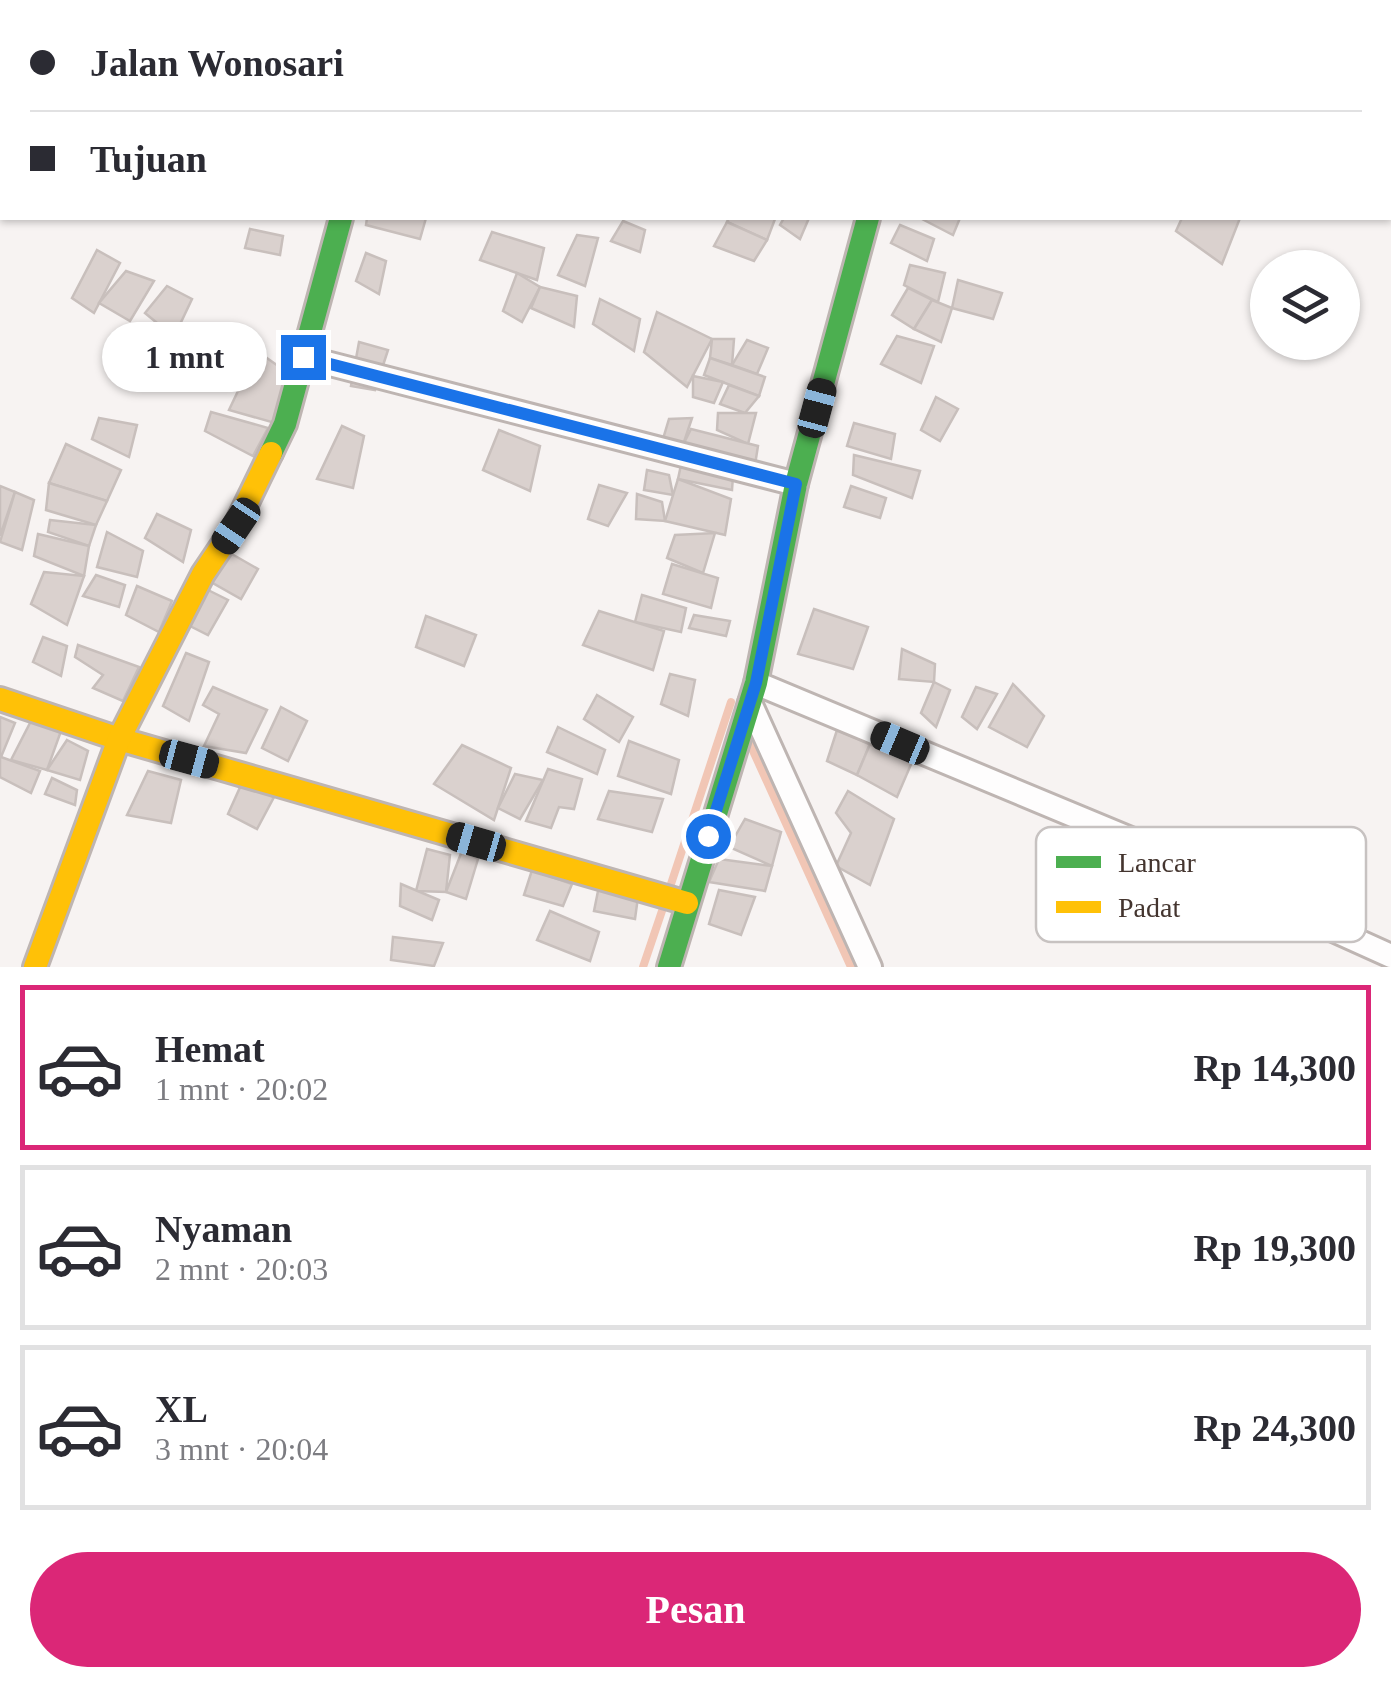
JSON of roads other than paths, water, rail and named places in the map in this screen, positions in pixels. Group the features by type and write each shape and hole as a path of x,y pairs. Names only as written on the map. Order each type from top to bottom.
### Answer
{"street":[{"path":"35,967 119,739 203,574 236,526 286,424 340,220"},
{"path":"669,967 672,899 748,709 796,484 867,220"},
{"path":"303,357 796,484"},
{"path":"0,699 119,739 672,899"},
{"path":"748,709 1091,827"},
{"path":"748,709 870,967"},
{"path":"1360,942 1391,956"}],"waterway":[{"path":"670,887 731,702"},
{"path":"749,742 851,967"},
{"path":"643,967 664,905"}]}
